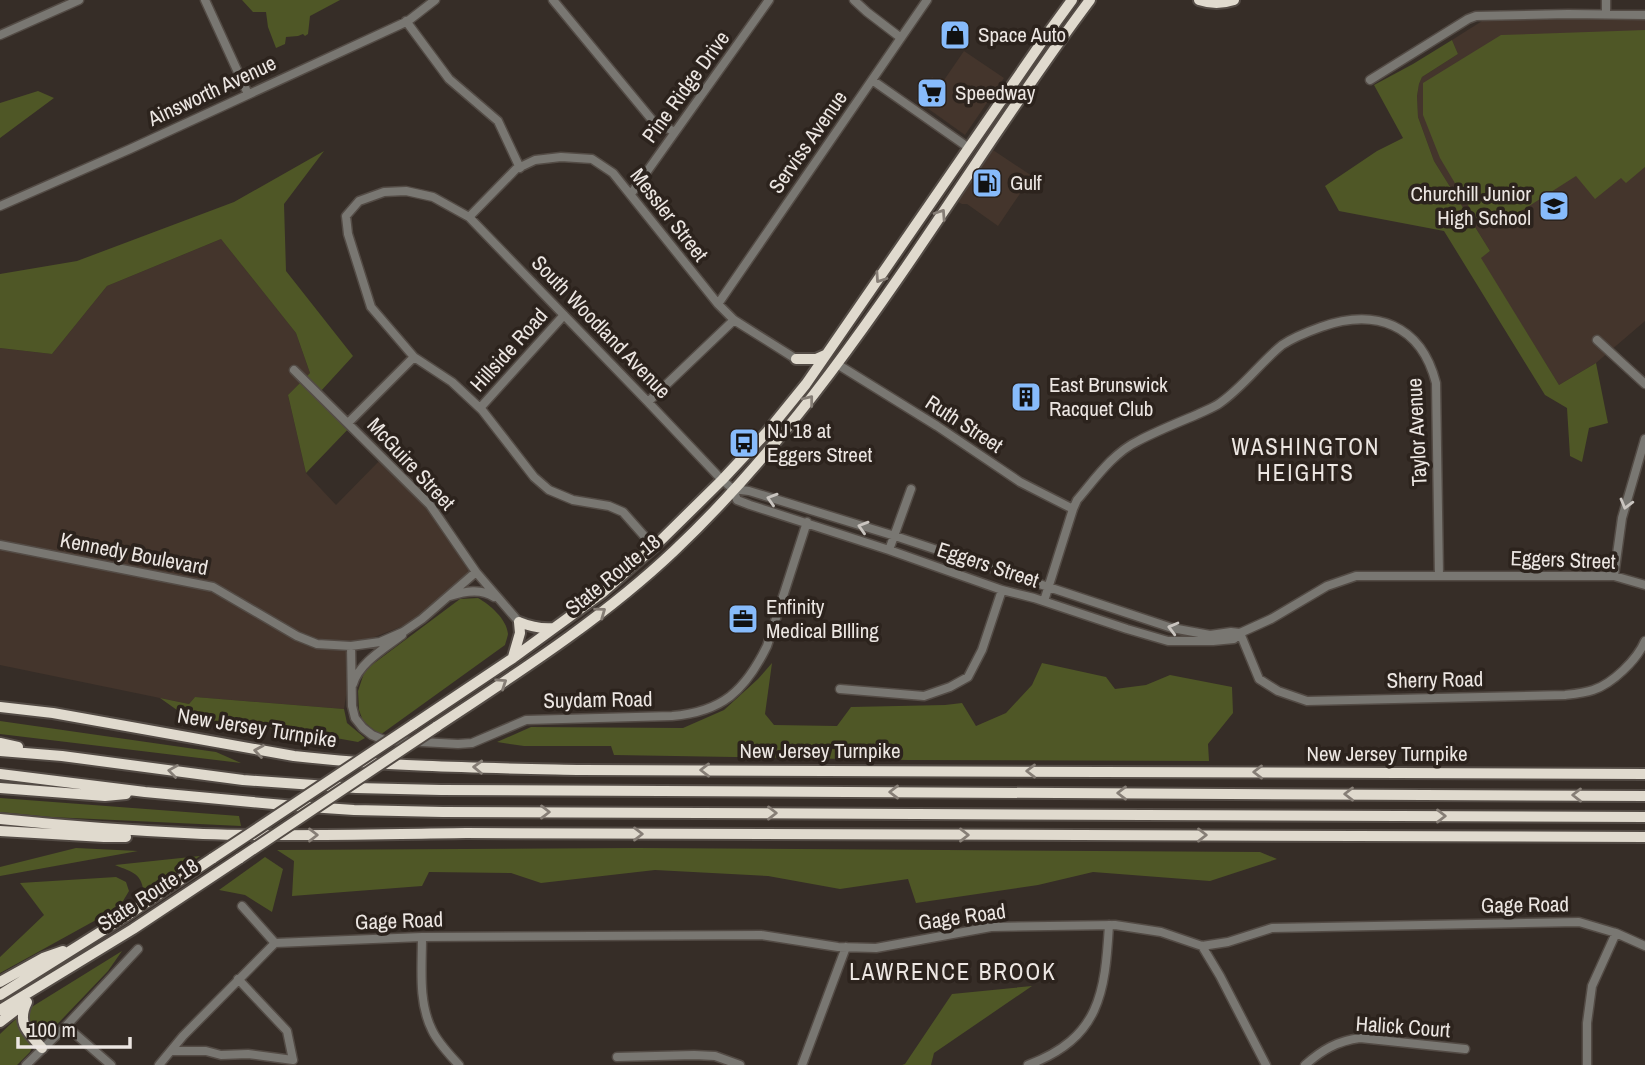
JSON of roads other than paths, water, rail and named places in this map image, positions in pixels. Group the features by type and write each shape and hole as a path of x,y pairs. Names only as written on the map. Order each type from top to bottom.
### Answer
{"highway":[{"name":"State Route 18","path":"0,995 82,945 513,658 602,593 654,547 767,432 806,384 1072,0"},
{"name":"State Route 18","path":"0,1010 110,944 550,652 611,606 674,551 733,489 838,364 1020,96 1090,0"},
{"path":"1199,0 1224,3 1234,0"},
{"path":"796,359 816,359 827,353"},
{"path":"796,359 804,370 806,384"},
{"path":"513,658 520,633 519,622 541,629 553,628"},
{"path":"0,701 53,713"},
{"name":"New Jersey Turnpike","path":"0,707 53,713 294,756 457,767 609,770 1645,774"},
{"path":"0,743 62,756"},
{"name":"New Jersey Turnpike","path":"0,751 62,756 243,780 368,789 1645,796"},
{"path":"0,774 145,792 307,807 443,812 1645,817"},
{"path":"0,788 105,796 145,792"},
{"path":"0,819 118,830 206,834 1645,837"},
{"path":"0,831 104,837 206,834"},
{"path":"0,1022 80,968 110,944"},
{"path":"0,982 43,958 82,945"},
{"path":"28,1002 23,1011 23,1023 43,1048"}],"street":[{"path":"0,35 79,0"},
{"path":"205,0 248,94"},
{"name":"Ainsworth Avenue","path":"0,206 407,21 435,0"},
{"path":"553,0 653,121 675,132"},
{"name":"Pine Ridge Drive","path":"631,194 769,0"},
{"path":"854,0 901,38"},
{"name":"Serviss Avenue","path":"718,304 927,0"},
{"path":"1606,0 1606,14"},
{"path":"1370,80 1476,16 1645,15"},
{"path":"407,21 449,79 498,121 520,168"},
{"path":"872,80 969,148"},
{"name":"Messler Street","path":"469,217 520,168 535,160 561,157 592,159 613,173 718,304 734,320 796,359"},
{"name":"South Woodland Avenue","path":"414,357 371,307 348,234 346,216 359,201 384,192 406,191 433,197 469,217 722,480"},
{"name":"Hillside Road","path":"480,408 564,315"},
{"name":"Taylor Avenue","path":"1044,601 1077,500 1118,453 1217,405 1237,390 1283,345 1300,335 1332,323 1353,319 1373,319 1402,328 1421,349 1433,371 1436,383 1439,576"},
{"path":"649,402 734,320"},
{"path":"1597,340 1645,384"},
{"path":"348,423 414,357 452,382 480,408 534,477 549,490 573,500 609,506 623,512 654,547"},
{"name":"Ruth Street","path":"838,364 1020,482 1073,509"},
{"name":"McGuire Street","path":"294,370 430,505 476,572 519,622"},
{"path":"1614,576 1622,518 1641,465 1645,439"},
{"name":"Eggers Street","path":"722,480 733,489 737,500 1002,590 1168,641 1234,639 1240,633 1271,619 1327,586 1356,576 1614,576 1645,585"},
{"name":"Eggers Street","path":"733,489 749,491 895,537 1172,628 1210,635 1240,633"},
{"path":"889,550 911,489"},
{"name":"Suydam Road","path":"351,646 351,690 355,718 372,735 384,740 472,743 526,720 672,716 703,711 717,705 741,687 760,661 811,511"},
{"name":"Kennedy Boulevard","path":"0,545 213,587 297,636 317,644 351,646 380,642 403,632 476,572"},
{"path":"840,689 923,696 950,687 968,677 982,650 1002,590"},
{"path":"447,597 461,592 478,591 488,593 499,600"},
{"path":"1127,629 1132,615"},
{"path":"351,690 355,677 364,665 422,619"},
{"name":"Sherry Road","path":"1240,633 1259,679 1278,691 1307,701 1565,695 1594,690 1624,671 1641,651 1645,641"},
{"path":"159,1065 183,1036 275,943 242,906"},
{"name":"Gage Road","path":"275,943 422,937 761,935 846,947 876,948 991,927 1110,925 1161,932 1202,946 1228,942 1272,928 1579,922 1616,933 1645,946"},
{"path":"1028,1065 1059,1051 1086,1026 1097,1007 1103,987 1110,925"},
{"path":"1587,1065 1587,1023 1592,986 1616,933"},
{"path":"422,937 426,1017 433,1033 459,1065"},
{"path":"1202,946 1266,1065"},
{"path":"802,1065 846,947"},
{"path":"26,1065 138,949"},
{"path":"171,1051 206,1051 222,1060 248,1054 295,1062 287,1031 238,979"},
{"path":"65,1026 111,1065"},
{"name":"Halick Court","path":"1304,1065 1332,1045 1360,1038 1465,1049"},
{"path":"617,1057 715,1056 740,1065"}],"place":[{"name":"Space Auto","path":"955,35"},
{"name":"Speedway","path":"932,93"},
{"name":"Gulf","path":"987,183"},
{"name":"Churchill Junior High School","path":"1554,206"},
{"name":"East Brunswick Racquet Club","path":"1026,397"},
{"name":"NJ 18 at Eggers Street","path":"744,443"},
{"name":"Enfinity Medical BIlling","path":"743,619"}],"district":[{"name":"WASHINGTON HEIGHTS","path":"1306,460"},
{"name":"LAWRENCE BROOK","path":"953,972"}]}
